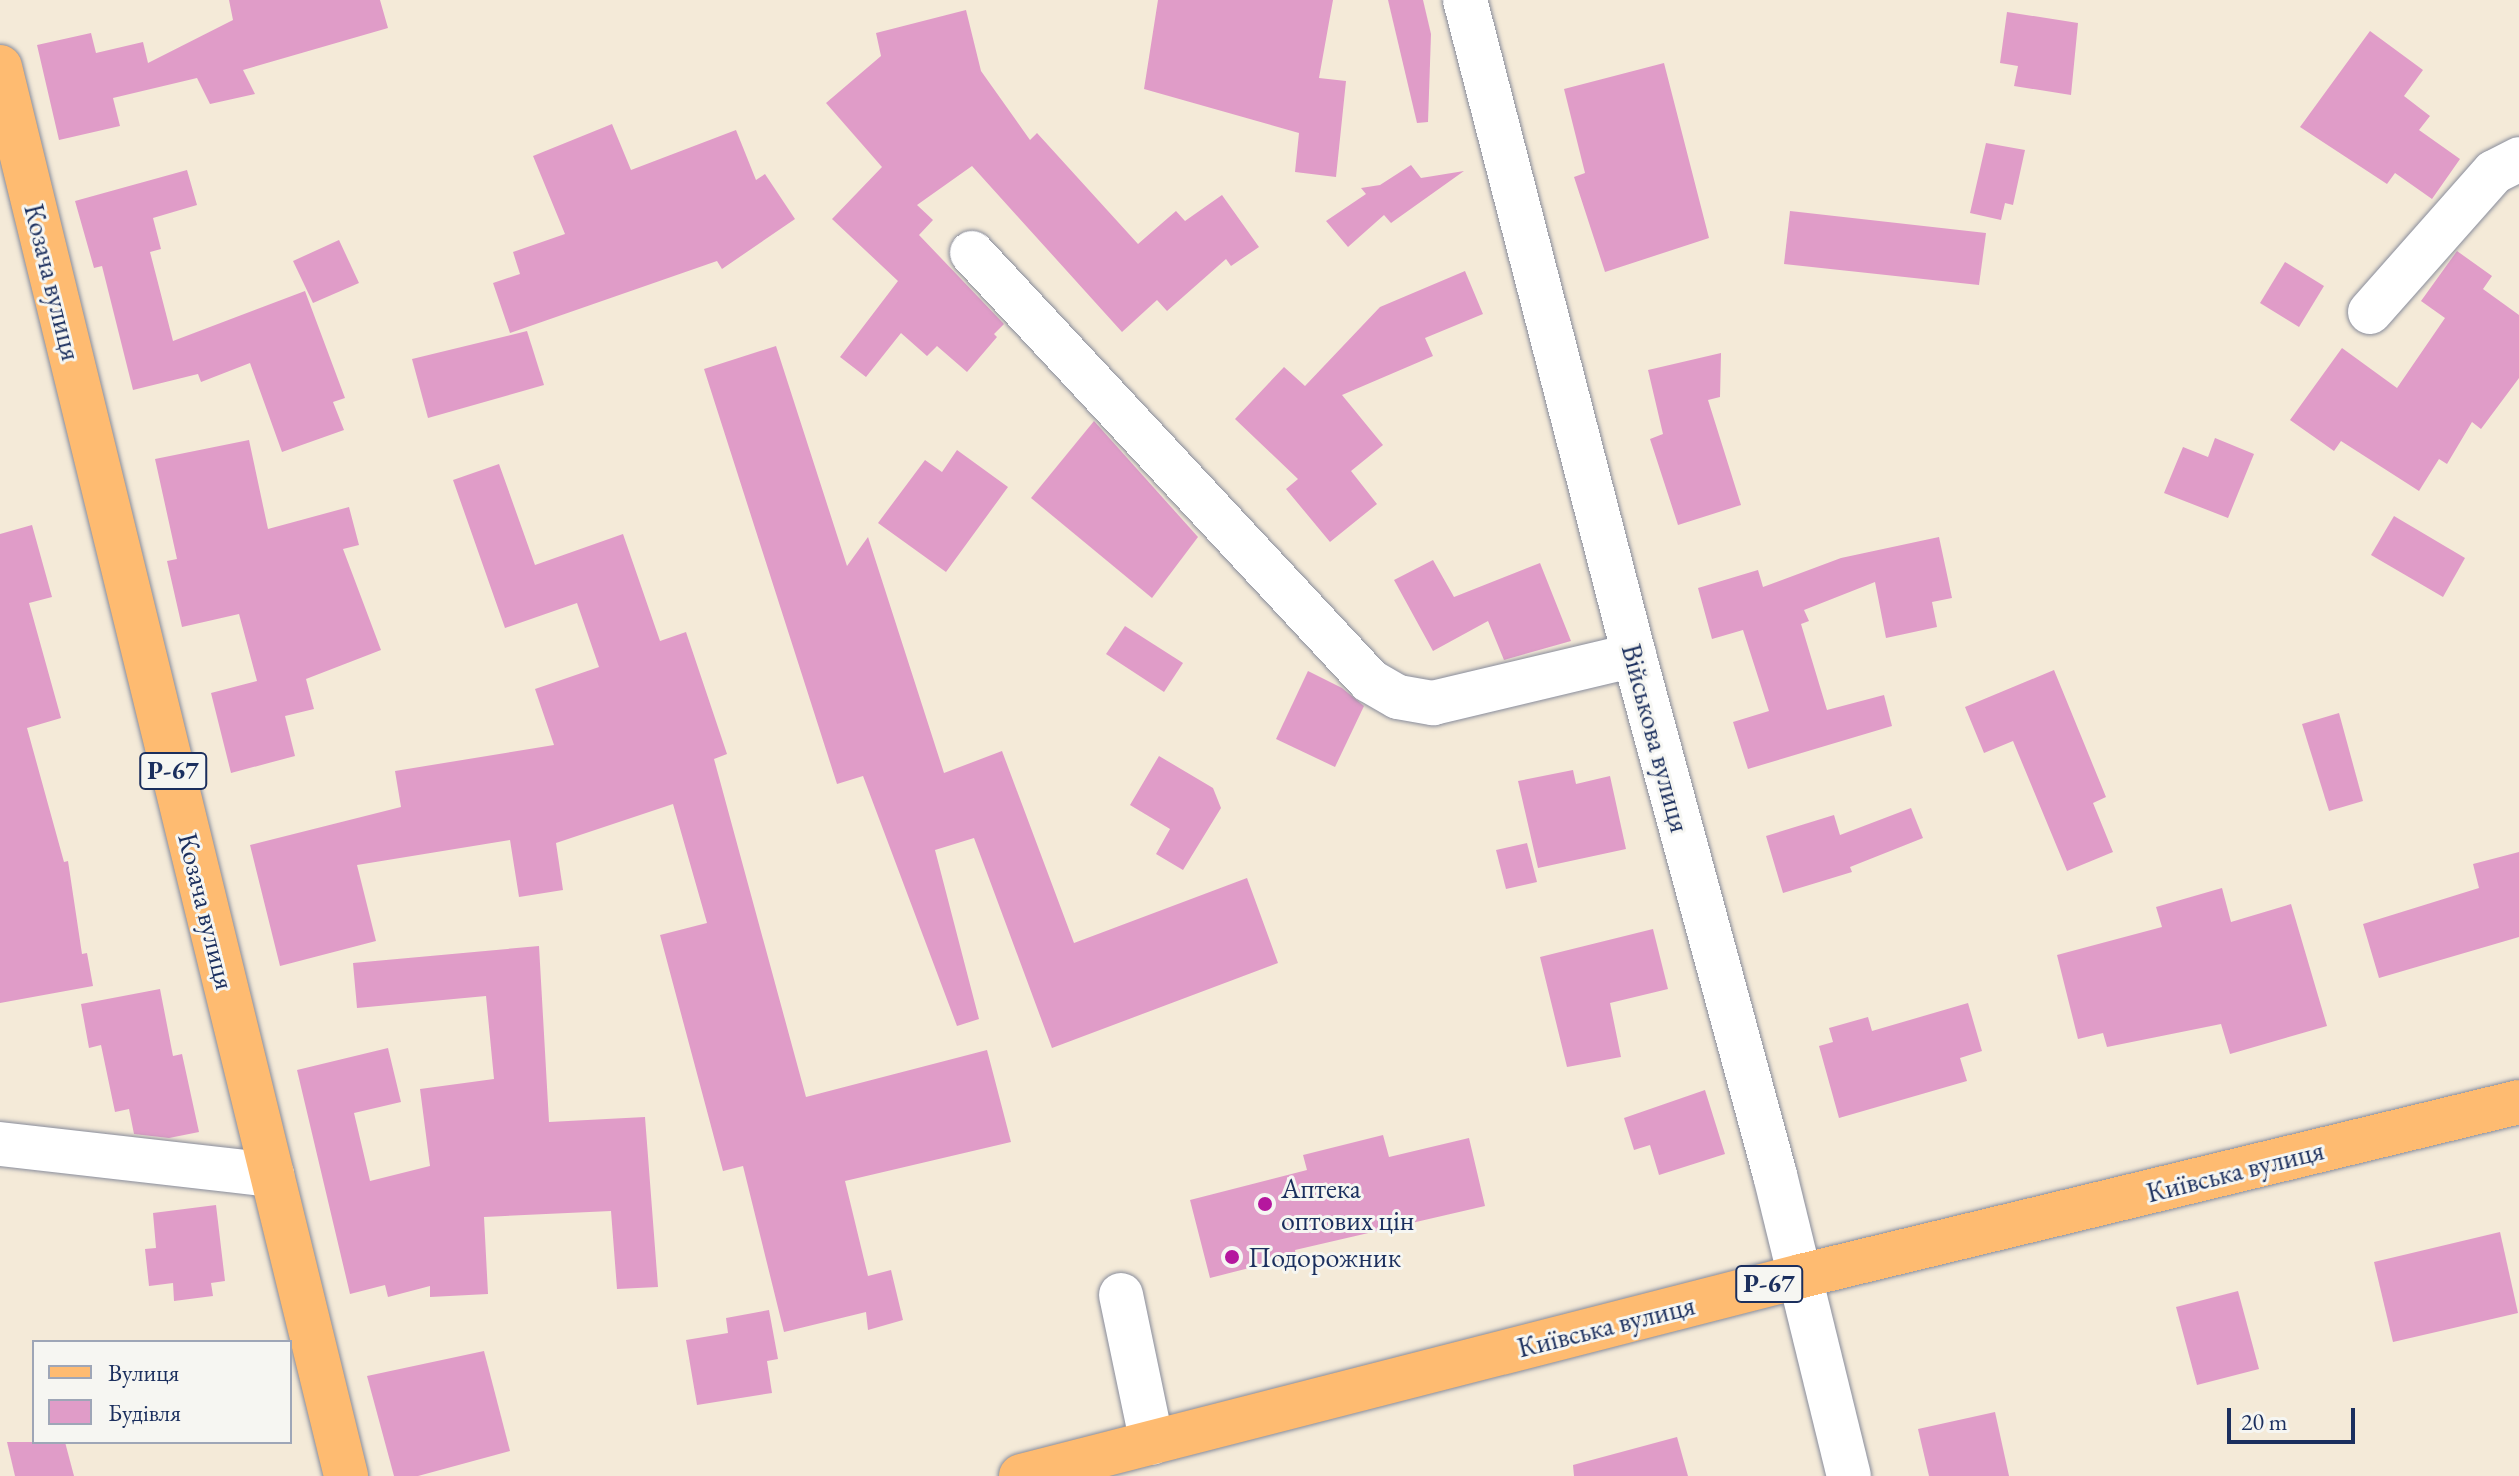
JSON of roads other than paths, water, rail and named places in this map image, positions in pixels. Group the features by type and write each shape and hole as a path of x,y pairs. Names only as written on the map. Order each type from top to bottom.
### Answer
{"main road":[{"name":"Козача вулиця","path":"0,67 346,1476"},
{"name":"Київська вулиця","path":"1021,1476 1801,1276 2519,1102"}],"street":[{"name":"Військова вулиця","path":"1465,0 1634,655 1801,1276 1849,1476"},
{"path":"2370,312 2494,172 2519,159"},
{"path":"972,253 1370,681 1398,697 1433,703 1634,655"},
{"path":"0,1144 272,1175"},
{"path":"1121,1295 1152,1443"}],"place":[{"name":"Аптека оптових цін","path":"1265,1204"},
{"name":"Подорожник","path":"1232,1257"}]}
